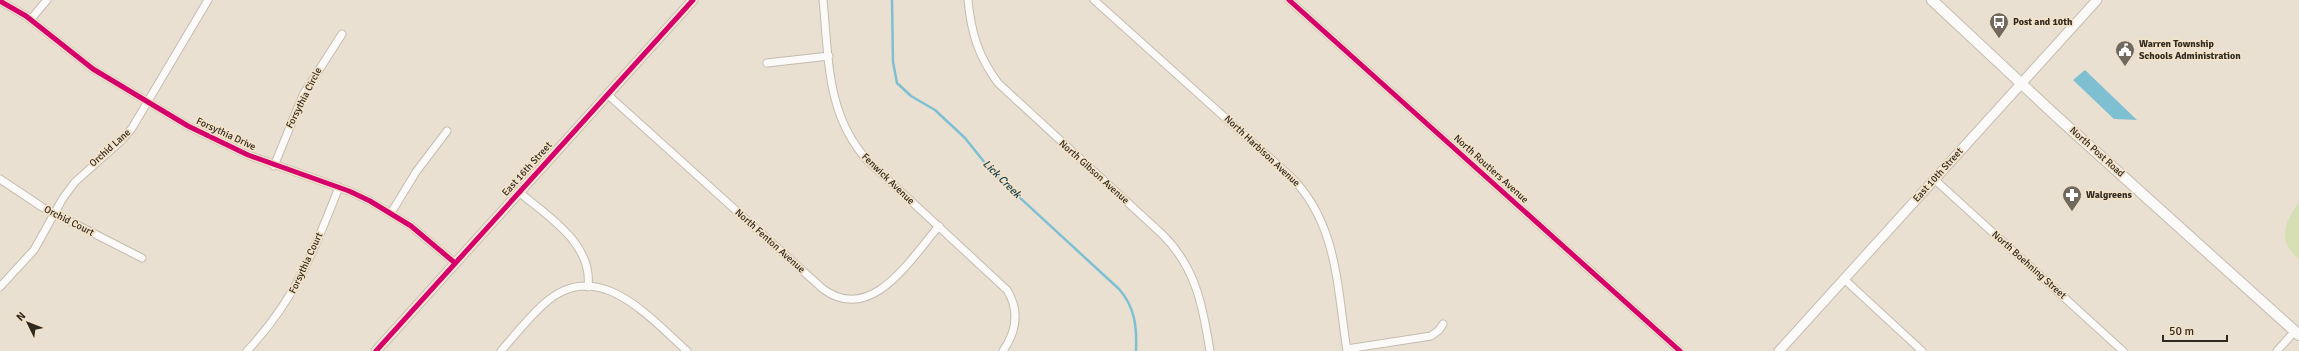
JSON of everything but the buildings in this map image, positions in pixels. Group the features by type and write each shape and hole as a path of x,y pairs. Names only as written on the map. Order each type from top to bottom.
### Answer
{"main road":[{"name":"North Post Road","path":"1932,0 2021,83 2297,333"}],"street":[{"path":"31,19 47,0"},
{"name":"Orchid Lane","path":"0,287 34,250 75,182 124,137 149,103 208,0"},
{"name":"East 16th Street","path":"376,351 693,0"},
{"name":"Fenwick Avenue","path":"823,0 834,100 842,123 852,141 869,162 1005,287 1014,305 1015,324 1012,336 1003,351"},
{"name":"North Gibson Avenue","path":"968,0 976,47 998,83 1163,235 1183,259 1200,295 1210,351"},
{"name":"North Harbison Avenue","path":"1094,0 1289,175 1308,196 1318,212 1330,242 1347,350"},
{"name":"North Routiers Avenue","path":"1289,0 1680,351"},
{"name":"East 10th Street","path":"1779,351 2097,0"},
{"name":"Forsythia Drive","path":"0,1 31,19 93,69 149,103 210,138 274,166 339,187 391,213 426,238 455,263"},
{"name":"Forsythia Circle","path":"274,166 303,95 342,34"},
{"path":"767,63 829,56"},
{"name":"North Fenton Avenue","path":"608,94 823,289 837,296 858,299 877,293 889,283 939,226"},
{"path":"391,213 416,172 447,131"},
{"name":"Orchid Court","path":"0,179 22,195 55,214 142,258"},
{"name":"North Boehning Street","path":"1934,179 2124,351"},
{"name":"Forsythia Court","path":"247,351 273,322 293,293 314,251 339,187"},
{"path":"519,192 579,248 588,267 588,287"},
{"path":"1844,279 1922,351"},
{"path":"501,351 549,300 561,293 588,287 608,289 626,297 687,351"},
{"path":"1347,350 1431,336 1439,330 1443,324"},
{"path":"2277,351 2297,333"}],"green space":[{"path":"2299,203 2299,259 2288,246 2285,239 2285,231 2290,217"}],"water":[{"path":"2085,70 2137,120 2114,119 2073,80"}],"waterway":[{"name":"Lick Creek","path":"892,0 893,62 897,83 911,96 935,110 965,138 993,173 1119,289 1132,310 1136,334 1136,351"}],"cycle path":[{"path":"376,351 693,0"},
{"path":"1289,0 1680,351"},
{"path":"0,1 26,16 93,69 188,126 248,155 349,191 370,201 411,226 455,263"}],"place":[{"name":"Post and 10th","path":"1999,39"},
{"name":"Warren Township Schools Administration","path":"2125,67"},
{"name":"Walgreens","path":"2072,212"}]}
